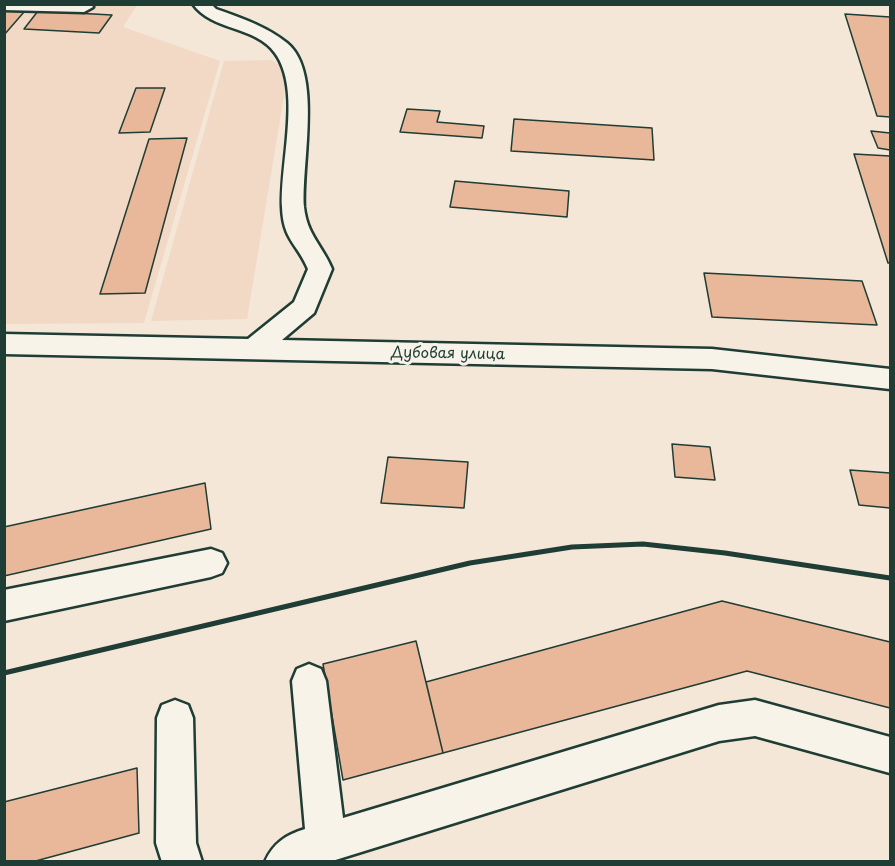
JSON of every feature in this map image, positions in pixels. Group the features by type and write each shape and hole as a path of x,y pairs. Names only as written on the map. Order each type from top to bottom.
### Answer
{"street":[{"path":"201,4 210,13 255,30 282,48 298,80 292,208 299,238 314,255 320,269 305,307 252,351"},
{"path":"4,5 84,7"},
{"name":"Дубовая улица","path":"4,344 712,359 891,379"},
{"path":"4,606 211,563"},
{"path":"309,681 326,843"},
{"path":"175,718 176,843 182,861"},
{"path":"285,861 298,851 719,723 755,718 891,755"}],"shaded area":[{"path":"4,5 137,5 123,27 220,61 144,323 5,324"},
{"path":"272,60 288,72 247,319 151,321 224,61"}],"building":[{"path":"4,11 24,12 4,35"},
{"path":"38,11 112,15 99,33 24,29"},
{"path":"845,14 890,17 890,117 877,116"},
{"path":"136,88 165,88 150,132 119,133"},
{"path":"407,109 440,111 437,122 484,126 482,138 400,132"},
{"path":"514,119 652,128 654,160 511,151"},
{"path":"871,131 890,133 890,150 878,148"},
{"path":"187,138 145,293 100,294 149,139"},
{"path":"854,154 890,156 890,263 888,263"},
{"path":"455,181 569,191 567,217 450,207"},
{"path":"704,273 862,281 877,325 712,317"},
{"path":"672,444 710,447 715,480 675,477"},
{"path":"388,457 468,462 464,508 381,503"},
{"path":"850,470 890,473 890,508 859,505"},
{"path":"205,483 211,529 4,576 4,527"},
{"path":"722,601 890,642 890,708 747,671 443,753 426,682"},
{"path":"416,641 443,753 343,780 323,664"},
{"path":"137,768 139,833 32,862 4,862 4,802"}],"railway":[{"path":"4,673 470,563 572,547 643,544 725,553 890,578"}]}
